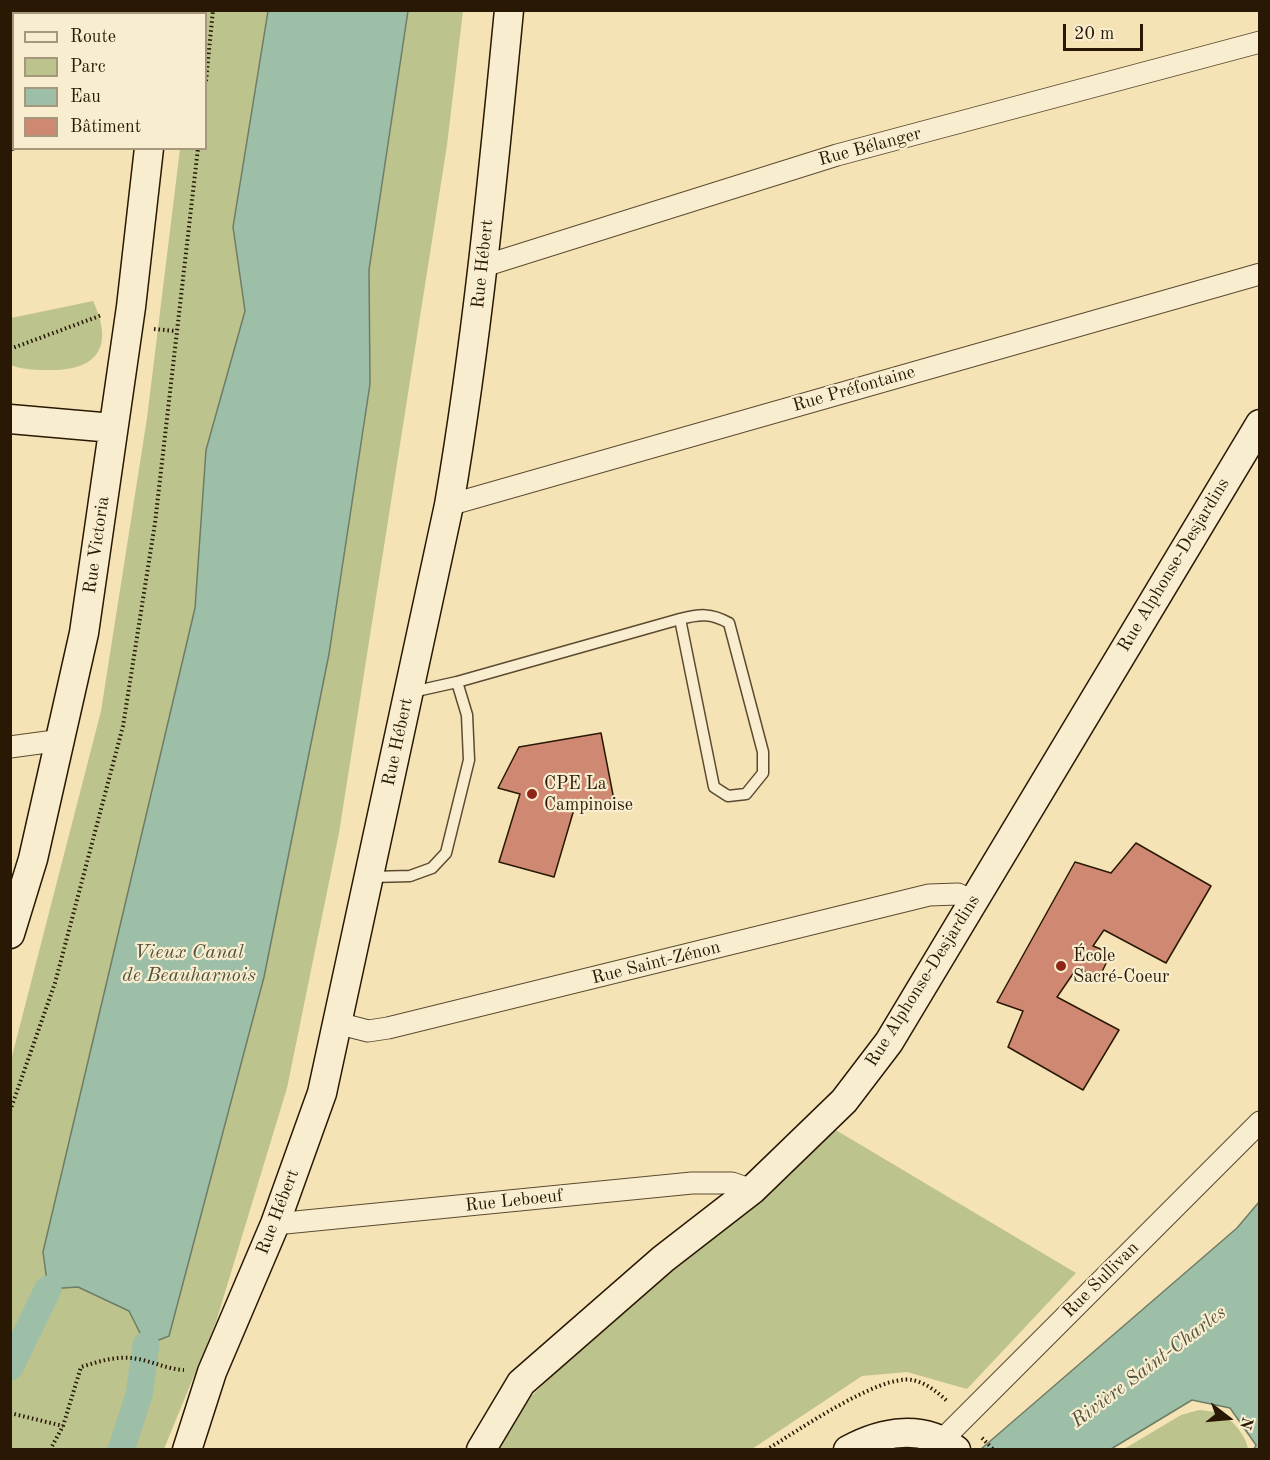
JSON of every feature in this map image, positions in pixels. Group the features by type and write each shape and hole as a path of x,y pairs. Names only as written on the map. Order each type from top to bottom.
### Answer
{"street":[{"name":"Rue Hébert","path":"187,1449 212,1372 275,1224 322,1093 449,505 466,408 512,11"},
{"name":"Rue Bélanger","path":"484,266 837,155 1260,42"},
{"name":"Rue Victoria","path":"10,934 33,859 62,740 84,633 113,428 148,150"},
{"name":"Rue Préfontaine","path":"449,505 1260,274"},
{"path":"10,418 113,428"},
{"name":"Rue Alphonse-Desjardins","path":"481,1449 522,1383 663,1259 752,1190 844,1101 889,1042 1260,424"},
{"path":"10,747 62,740"},
{"name":"Rue Saint-Zénon","path":"337,1023 368,1031 388,1028 929,895 958,894 974,902"},
{"name":"Rue Sullivan","path":"949,1444 1260,1122"},
{"name":"Rue Leboeuf","path":"275,1224 692,1183 732,1183 752,1190"},
{"path":"848,1449 901,1432 920,1432 949,1444"}],"lane":[{"path":"408,693 457,682 680,619 704,613 729,623 762,752 762,773 746,794 729,796 714,787 680,619"},
{"path":"368,877 410,876 432,868 446,853 469,760 467,715 457,682"}],"path":[{"path":"207,71 213,10"},
{"path":"10,1111 55,983 123,726 155,523 198,150"},
{"path":"10,350 100,315"},
{"path":"50,1449 63,1426 81,1367 108,1358 137,1359 167,1369"},
{"path":"10,1413 63,1426"},
{"path":"989,1446 994,1449"}],"green space":[{"path":"463,11 447,145 339,833 287,1088 216,1322 164,1449 11,1450 11,1060 101,711 147,418 180,150 207,150 207,12 197,12"},
{"path":"93,301 99,316 102,341 92,359 69,369 36,370 11,365 11,318"},
{"path":"834,1129 1076,1273 967,1389 907,1372 862,1376 752,1449 495,1450 521,1406 604,1326 715,1235"},
{"path":"1199,1410 1224,1415 1242,1433 1248,1449 1124,1449 1181,1415"}],"water":[{"name":"Vieux Canal de Beauharnois","path":"268,11 408,11 369,270 370,384 329,654 264,977 169,1336 146,1345 129,1311 78,1287 48,1289 43,1252 195,608 206,450 245,311 233,227"},
{"name":"Rivière Saint-Charles","path":"1259,1202 1259,1449 1254,1449 1256,1445 1230,1408 1192,1400 1111,1449 981,1449 1237,1228"}],"building":[{"path":"10,56 12,56 12,112 10,112"},
{"path":"10,118 12,118 13,150 10,151"},
{"path":"601,733 614,800 575,806 554,877 499,862 520,794 498,788 519,747"},
{"name":"École Sacré-Coeur","path":"1136,843 1211,886 1166,963 1104,930 1093,946 1111,953 1099,978 1077,968 1057,997 1119,1030 1083,1090 1008,1047 1023,1011 997,1002 1075,862 1111,873"}],"waterway":[{"name":"Vieux Canal de Beauharnois","path":"10,1367 48,1289"},
{"name":"Vieux Canal de Beauharnois","path":"121,1450 139,1395 146,1345"}],"place":[{"name":"CPE La Campinoise","path":"532,794"},
{"name":"École Sacré-Coeur","path":"1061,966"}]}
